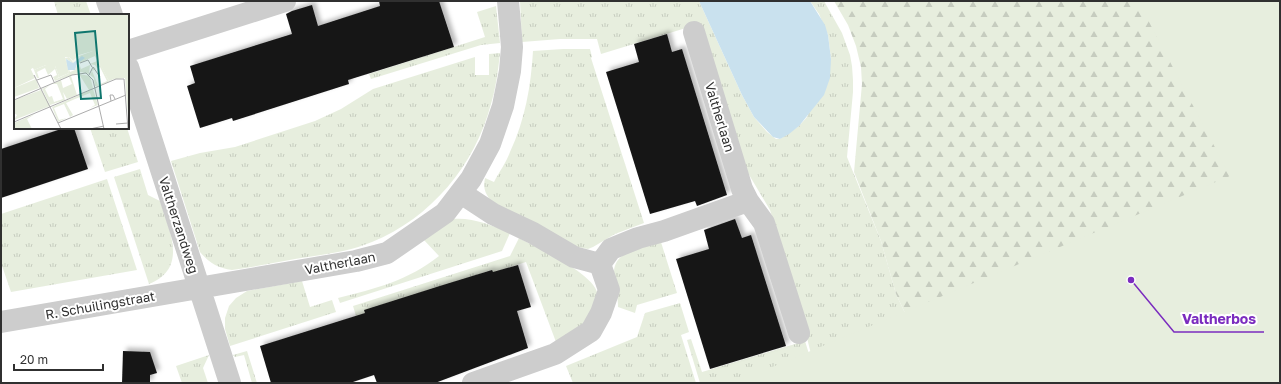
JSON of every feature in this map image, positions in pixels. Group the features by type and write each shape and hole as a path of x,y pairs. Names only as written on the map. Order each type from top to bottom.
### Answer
{"street":[{"path":"107,1 112,14"},
{"path":"129,51 285,1"},
{"name":"Valtherlaan","path":"199,289 356,261 387,253 445,213 471,179 490,144 503,106 510,71 512,39 508,1"},
{"name":"Valtherlaan","path":"694,32 740,181 748,201 764,224 799,333"},
{"name":"Valtherzandweg","path":"129,70 230,383"},
{"path":"461,193 493,214 533,233 574,257 600,264"},
{"path":"600,264 611,249 638,238 664,231 748,201"},
{"path":"473,383 555,354 591,332 601,313 608,290 600,264"},
{"name":"R. Schuilingstraat","path":"1,322 199,289"}],"green space":[{"path":"54,1 86,1 91,14 58,14"},
{"path":"520,1 699,1 742,95 754,117 767,132 776,139 780,139 799,126 807,117 831,59 828,35 819,14 810,1 824,1 842,33 850,55 852,66 853,92 847,157 881,241 896,294 905,313 776,383 700,383 687,340 691,339 702,372 805,341 809,354 811,354 807,338 809,337 770,210 745,168 699,24 601,54 597,39 560,39 522,42"},
{"path":"834,1 1280,1 1280,170 905,313 896,294 881,241 854,172 862,84 861,67 856,46 848,25"},
{"path":"1138,1 1280,1 1280,383 734,383 1230,176"},
{"path":"496,6 500,43 481,45 371,79 369,74 485,37 477,12"},
{"path":"590,49 591,58 644,223 615,234 588,249 577,247 491,201 484,188 485,178 494,182 508,156 520,128 529,90 533,51"},
{"path":"500,53 493,98 484,126 474,148 448,187 413,219 393,232 372,242 354,248 334,253 240,269 232,270 222,268 210,262 200,252 171,161 200,153 235,147 315,121 341,109 373,89 475,57 475,75 489,75 489,54"},
{"path":"90,129 127,129 138,162 105,172"},
{"path":"140,169 148,195 160,201 168,224 173,247 169,268 161,277 149,284 114,177"},
{"path":"107,179 137,270 11,292 1,263 1,214"},
{"path":"452,219 474,220 510,233 502,251 340,303 338,298 391,283 416,271 439,256 423,239"},
{"path":"519,238 562,261 593,284 598,295 596,317 556,342 526,262 492,273 491,270 356,316 353,306 510,256"},
{"path":"660,239 677,293 637,305 635,313 618,307 614,273 615,266 619,259 631,250"},
{"path":"302,281 310,307 332,300 336,312 230,346 225,329 225,318 229,306 236,298 247,291"},
{"path":"680,303 689,332 681,335 696,383 573,383 566,366 637,337 645,313"},
{"path":"247,351 257,383 252,383 244,355 235,357 233,355"},
{"path":"209,355 203,368 208,383 182,383 176,366"}],"water":[{"path":"699,1 810,1 825,25 828,35 831,59 830,78 824,95 799,126 789,134 780,139 773,137 754,117 742,95"}],"building":[{"path":"379,1 439,1 454,47 348,80 349,84 233,121 232,118 200,128 187,86 195,83 190,66 292,34 286,14 292,11 312,5 318,26 380,6"},
{"path":"667,34 672,52 682,49 727,195 697,206 695,201 650,214 606,72 639,62 634,44"},
{"path":"61,129 74,129 88,169 1,198 1,149"},
{"path":"735,219 742,238 751,235 786,346 710,369 676,259 709,249 704,230"},
{"path":"518,265 531,307 517,311 528,348 435,383 377,383 374,375 350,383 271,383 260,346 365,313 364,310 443,285 492,270 493,272"},
{"path":"123,351 150,352 157,373 150,375 150,383 122,383"}],"place":[{"name":"Valtherbos","path":"1131,280"}]}
